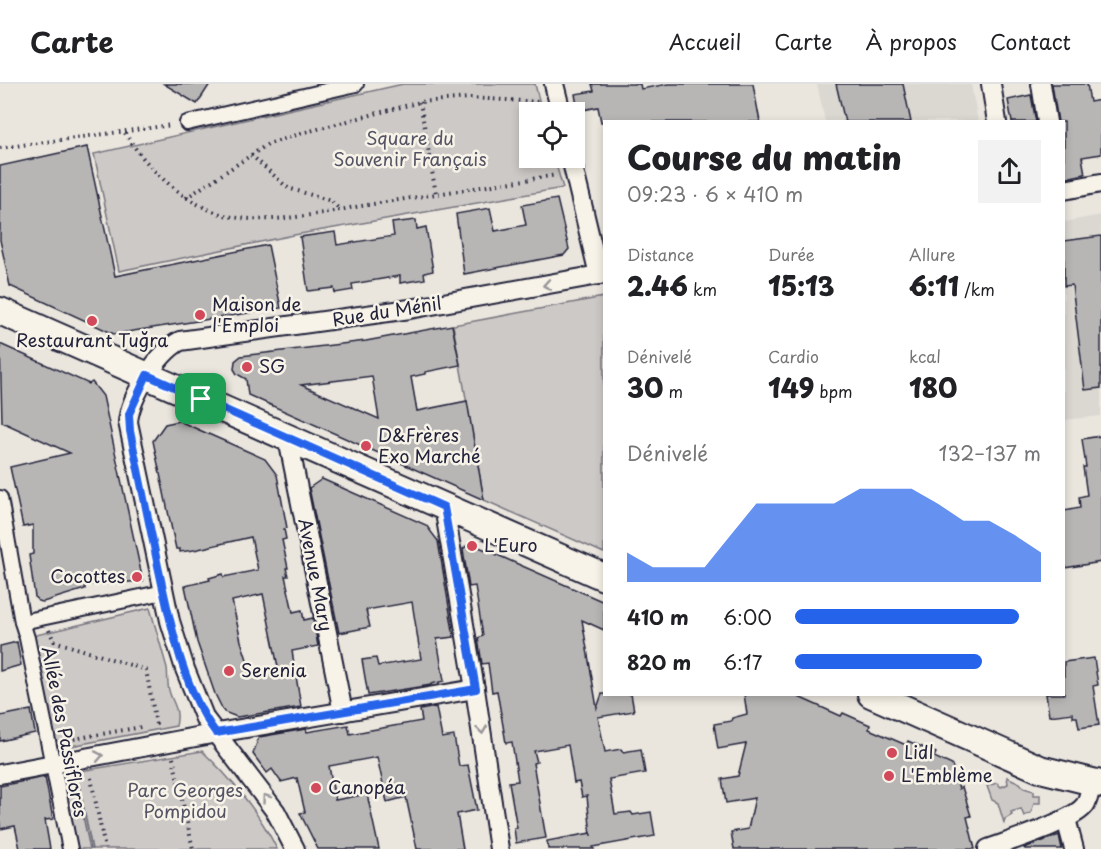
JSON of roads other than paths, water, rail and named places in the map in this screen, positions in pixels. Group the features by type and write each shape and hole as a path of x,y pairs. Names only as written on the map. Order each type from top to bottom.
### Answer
{"main road":[{"path":"0,312 603,577"},
{"path":"876,696 1040,769 1097,783"}],"street":[{"path":"187,123 356,84"},
{"path":"554,84 558,102"},
{"path":"991,84 997,120"},
{"path":"1041,84 1047,120"},
{"path":"574,168 602,274"},
{"path":"1065,190 1101,183"},
{"name":"Rue du Ménil","path":"295,849 276,812 205,718 185,669 170,621 128,422 131,407 147,375 170,347 180,341 410,309 602,274"},
{"name":"Avenue Mary","path":"288,439 343,712"},
{"name":"Allée des Passiflores","path":"0,498 22,622 70,849"},
{"path":"444,507 476,689 499,849"},
{"path":"22,622 164,592"},
{"path":"0,774 216,733 476,689"},
{"path":"988,849 1079,812 1097,783"},
{"path":"1066,819 1074,849"}],"place":[{"name":"Maison de l'Emploi","path":"200,315"},
{"name":"Restaurant Tuğra","path":"92,321"},
{"name":"SG","path":"247,367"},
{"name":"D&Frères Exo Marché","path":"366,446"},
{"name":"L'Euro","path":"472,546"},
{"name":"Cocottes","path":"137,577"},
{"name":"Serenia","path":"229,671"},
{"name":"Lidl","path":"892,753"},
{"name":"L'Emblème","path":"889,776"},
{"name":"Canopéa","path":"316,788"}],"park label":[{"name":"Square du Souvenir Français","path":"410,149"},
{"name":"Parc Georges Pompidou","path":"185,801"}]}
